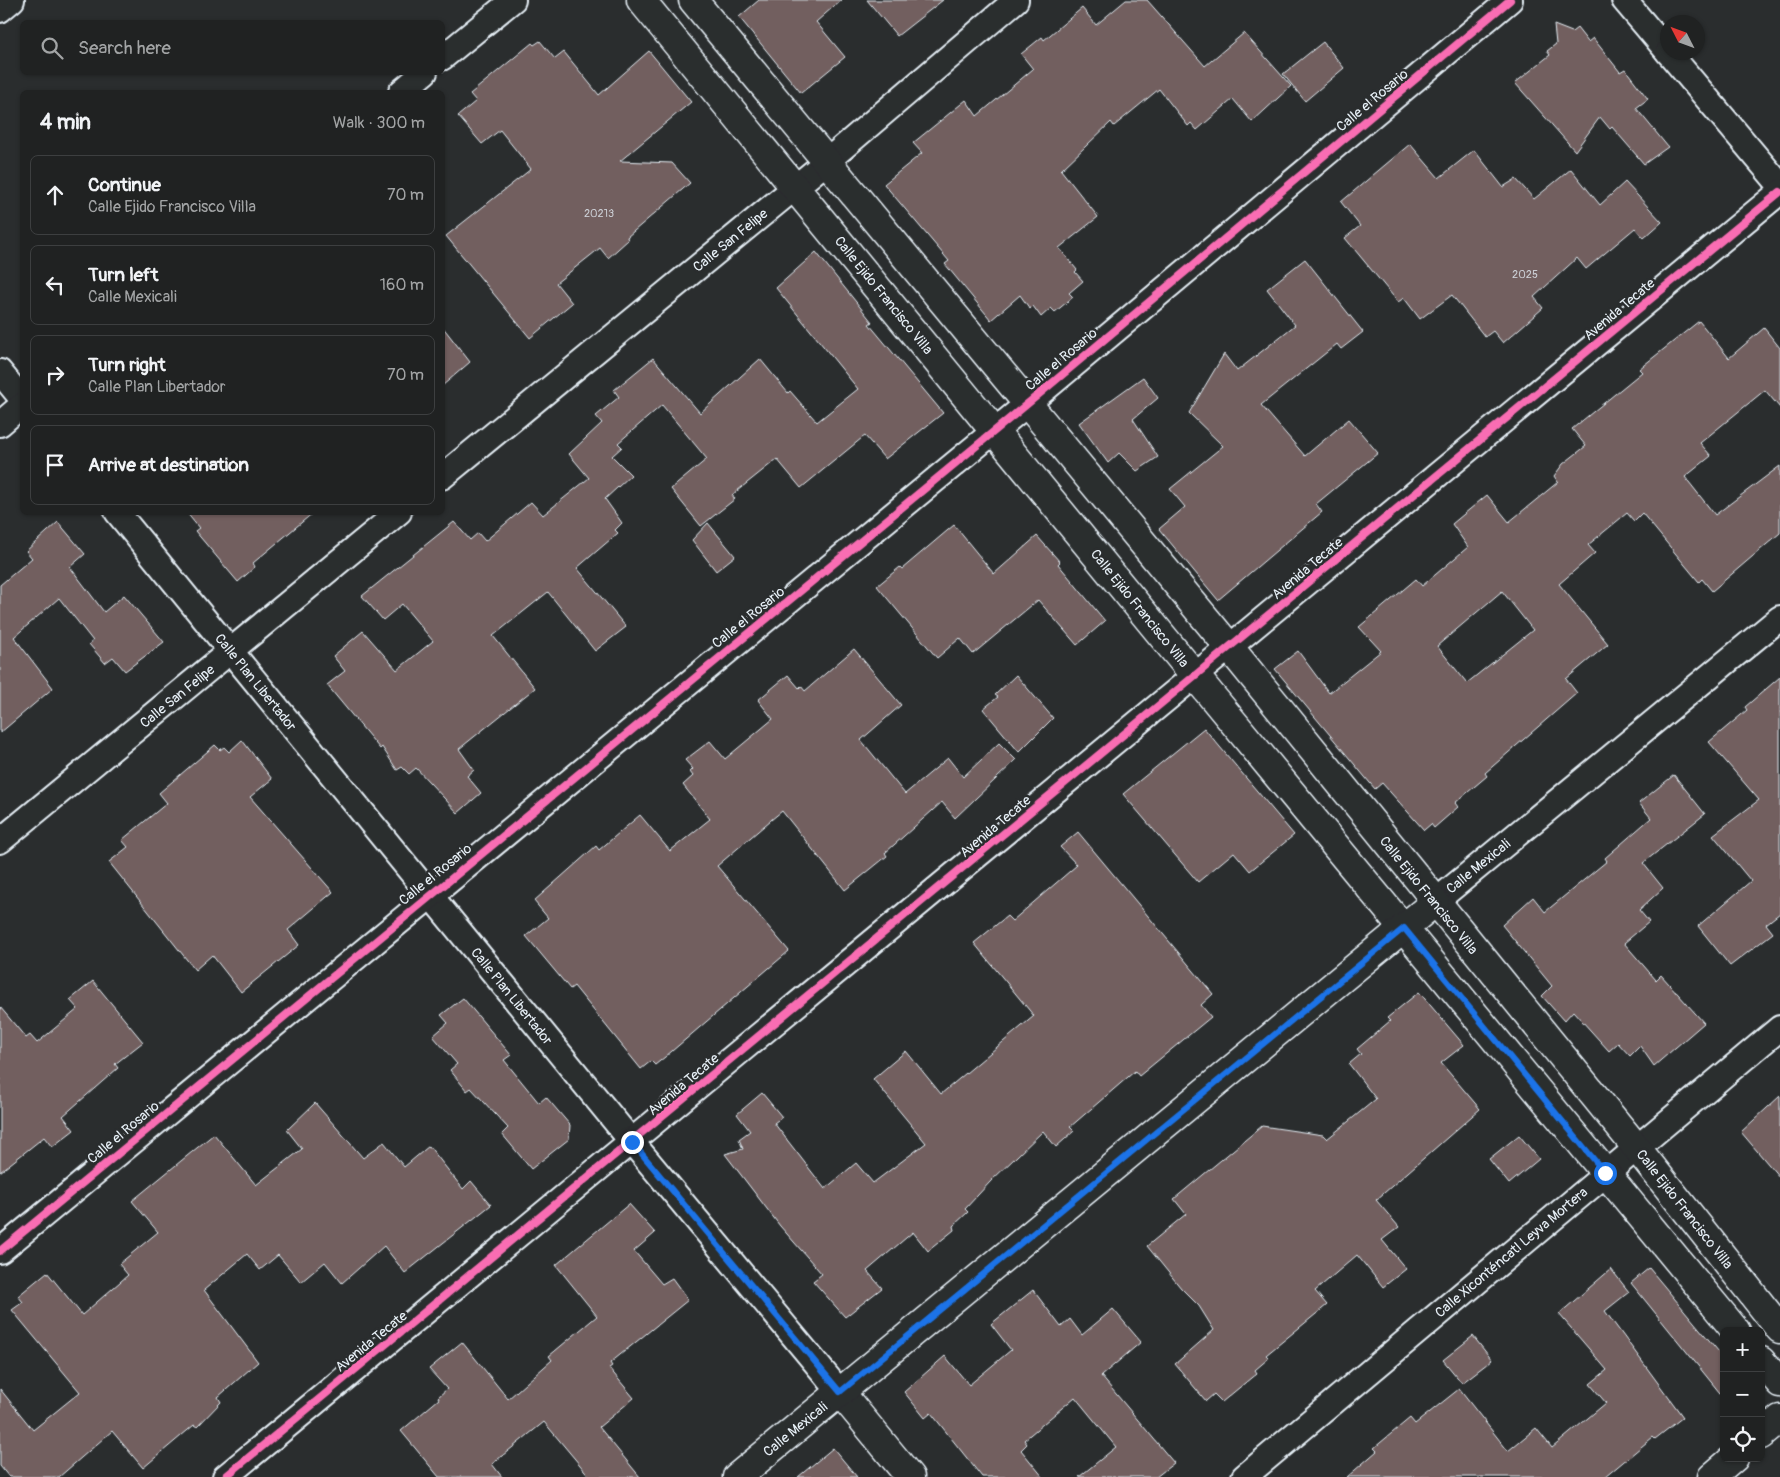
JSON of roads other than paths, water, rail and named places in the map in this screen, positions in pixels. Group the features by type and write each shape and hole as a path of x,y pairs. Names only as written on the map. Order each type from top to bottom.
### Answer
{"street":[{"path":"0,10 12,0"},
{"path":"445,56 513,0"},
{"name":"Calle Ejido Francisco Villa","path":"641,0 1196,677 1733,1327"},
{"name":"Calle Ejido Francisco Villa","path":"693,0 1026,405 1230,648 1636,1148 1780,1329"},
{"name":"Calle San Felipe","path":"445,475 826,162 1016,0"},
{"name":"Calle el Rosario","path":"0,1251 1026,405 1510,0"},
{"path":"1624,0 1660,43"},
{"path":"1675,60 1780,186"},
{"path":"403,90 421,75"},
{"name":"Avenida Tecate","path":"225,1477 1196,677 1780,192"},
{"path":"0,372 20,397"},
{"path":"0,424 20,408"},
{"name":"Calle Plan Libertador","path":"119,515 632,1142 910,1477"},
{"name":"Calle San Felipe","path":"0,841 395,515"},
{"name":"Calle Mexicali","path":"737,1477 1780,618"},
{"name":"Calle Xiconténcatl Leyva Mortera","path":"1244,1477 1780,1028"},
{"path":"1765,1366 1780,1383"},
{"path":"1765,1432 1780,1419"},
{"path":"1712,1477 1729,1462"}]}
